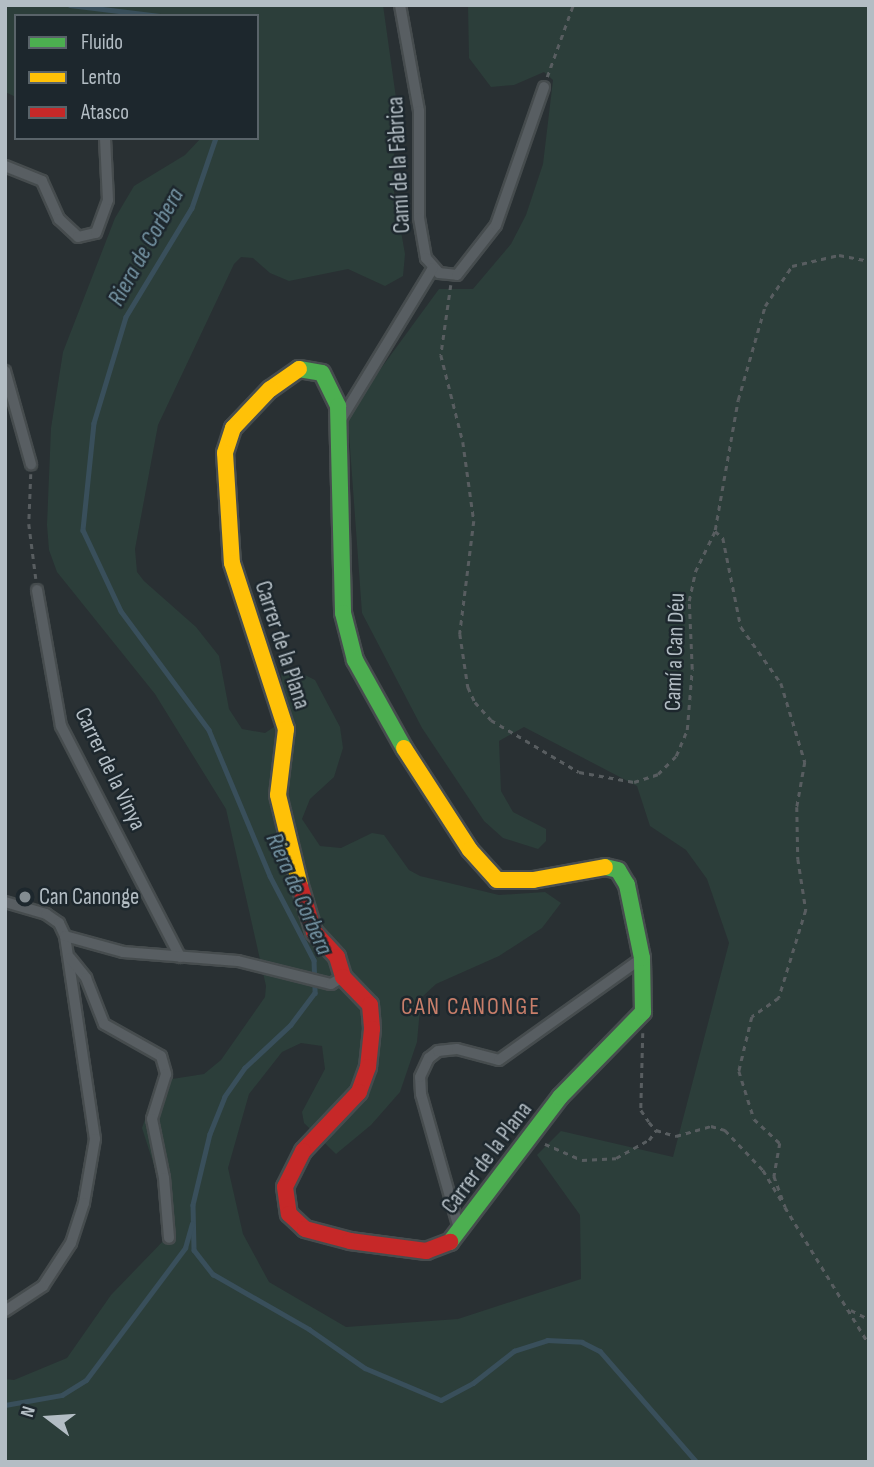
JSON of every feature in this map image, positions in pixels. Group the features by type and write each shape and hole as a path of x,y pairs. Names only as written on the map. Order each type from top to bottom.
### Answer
{"street":[{"name":"Camí de la Fàbrica","path":"400,5 419,111 419,218 426,258 433,268"},
{"path":"340,422 433,268 452,278 462,271 500,217 544,87"},
{"path":"5,166 42,180 59,219 78,237 96,233 108,200 106,140"},
{"name":"Carrer de la Plana","path":"299,369 323,373 328,379 340,422 343,614 355,660 380,707 457,831 484,870 497,880 533,880 601,866 618,870 627,885 642,958 643,1012 560,1097 460,1232 426,1251 350,1241 305,1228 289,1214 285,1187 292,1169 344,1112 359,1091 368,1067 370,1005 337,980 337,957 314,932 283,831 278,795 286,729 232,563 225,453 233,428 253,405 299,369"},
{"path":"5,371 31,464"},
{"name":"Carrer de la Vinya","path":"37,590 61,726 180,957"},
{"path":"5,902 46,914 59,923 65,936 95,1139 84,1203 71,1243 43,1286 5,1311"},
{"path":"65,936 123,952 238,961 309,978 337,980"},
{"path":"69,958 86,978 104,1024 161,1056 166,1074 152,1119 164,1178 169,1238"},
{"path":"460,1232 421,1094 420,1077 429,1058 438,1051 457,1049 499,1060 642,958"}],"path":[{"path":"544,87 573,5"},
{"name":"Camí a Can Déu","path":"452,278 442,355 463,442 474,521 460,634 468,687 491,719 579,772 603,780 634,782 658,774 676,756 687,730 692,670 689,601 695,572 715,531 741,387 765,306 792,266 839,255 869,261"},
{"path":"31,464 30,524 37,590"},
{"path":"715,531 723,538 741,627 781,683 805,762 797,807 798,859 806,910 779,998 752,1017 739,1071 754,1119 780,1143 774,1177 785,1207"},
{"path":"643,1012 641,1110 656,1130 676,1136 711,1126 725,1130 762,1170 851,1310 869,1345"},
{"path":"537,1129 547,1147 591,1161 616,1158 649,1140 656,1130"},
{"path":"851,1310 869,1319"}],"green space":[{"path":"5,5 383,5 396,98 393,186 405,254 403,276 385,286 348,269 289,281 270,273 253,258 241,257 234,264 158,425 135,549 137,572 144,581 196,627 219,656 229,709 242,729 265,733 274,727 284,705 281,673 291,668 315,680 340,727 343,748 334,777 310,799 302,819 320,846 341,848 372,833 384,835 409,870 420,876 499,895 545,892 561,903 542,928 499,956 436,984 421,998 417,1042 400,1092 371,1125 336,1154 304,1123 302,1112 325,1069 322,1046 301,1043 282,1052 249,1094 228,1168 243,1234 269,1282 346,1327 458,1319 581,1279 580,1215 537,1155 561,1131 673,1157 729,943 707,879 686,850 650,826 637,786 524,727 499,741 501,791 513,812 546,829 546,841 538,849 503,838 484,821 422,728 362,613 348,420 352,408 439,289 473,289 511,244 526,215 543,164 553,80 544,72 514,85 491,87 469,58 468,5 869,5 869,1462 5,1462 5,1379 14,1380 67,1358 111,1295 166,1238 166,1203 142,1128 154,1093 172,1079 204,1074 221,1060 265,997 266,986 226,809 155,694 57,572 49,550 47,525 51,428 63,352 115,218 134,186 185,155 199,140 259,140 259,14 14,14 14,96 5,92"}],"waterway":[{"name":"Riera de Corbera","path":"70,5 143,14"},
{"name":"Riera de Corbera","path":"215,140 192,208 126,317 94,423 83,530 121,611 209,730 270,876 314,960 315,993 291,1025 245,1068 225,1097 210,1134 193,1205 194,1250 213,1274 309,1329 365,1368 441,1400 473,1383 514,1351 547,1340 582,1342 600,1351 697,1462"},
{"path":"5,1405 62,1395 86,1380 185,1248 192,1224"}],"traffic: fast":[{"path":"299,369 322,373 338,406 343,613 355,660 404,748"},
{"path":"450,1242 560,1097 643,1012 642,958 627,885 618,870 605,867"}],"traffic: slow":[{"path":"299,369 270,389 233,428 225,453 232,563 286,729 278,795 300,886"},
{"path":"404,748 470,850 497,880 533,880 605,867"}],"traffic: jam":[{"path":"300,886 314,932 337,957 343,977 370,1005 372,1029 368,1067 359,1092 303,1151 285,1187 289,1214 305,1229 350,1241 426,1251 450,1242"}],"place":[{"name":"Can Canonge","path":"25,897"}],"district":[{"name":"CAN CANONGE","path":"471,1007"}]}
